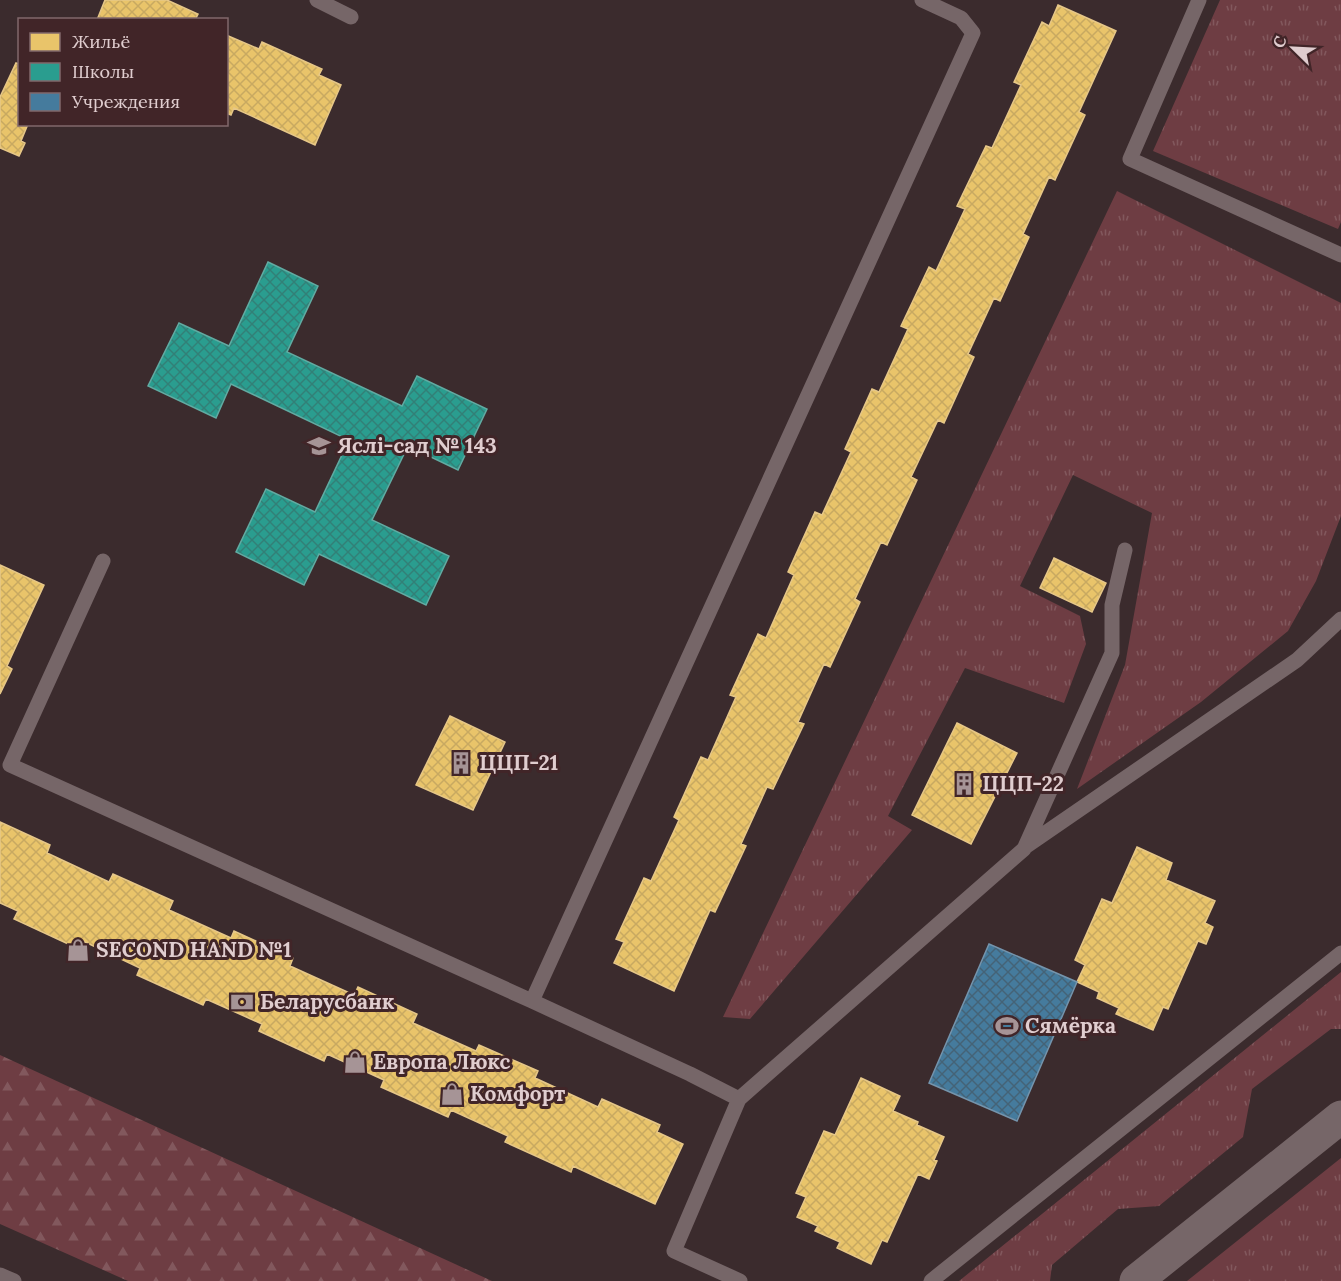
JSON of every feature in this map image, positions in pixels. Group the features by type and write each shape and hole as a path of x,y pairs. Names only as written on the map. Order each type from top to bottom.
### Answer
{"street":[{"path":"1136,1281 1341,1117"}],"lane":[{"path":"317,0 351,17"},
{"path":"532,1001 973,33 961,18 922,0"},
{"path":"1199,0 1130,159 1341,255"},
{"path":"1024,849 1112,653 1112,605 1125,550"},
{"path":"103,561 10,765 532,1001 690,1074 740,1100"},
{"path":"740,1281 674,1251 740,1100 1024,849 1297,660 1341,619"},
{"path":"931,1281 1341,952"},
{"path":"0,1275 14,1281"}],"green space":[{"path":"1220,0 1341,0 1341,222 1338,229 1153,151"},
{"path":"1117,191 1341,303 1341,516 1316,581 1288,631 1201,702 1077,789 1125,665 1152,513 1073,475 1020,586 1080,616 1086,644 1064,703 965,668 888,816 912,830 750,1019 723,1017"},
{"path":"1341,972 1341,1029 1331,1029 1252,1089 1243,1137 1159,1206 1118,1209 1052,1265 1050,1281 959,1281"},
{"path":"0,1055 492,1281 128,1281 0,1224"},
{"path":"1341,1158 1341,1281 1187,1281"}],"building: Жильё":[{"path":"105,0 167,0 198,14 196,18 98,18"},
{"path":"1058,5 1116,31 1079,112 1085,115 1055,180 1049,177 1023,234 1029,237 1000,301 994,298 968,354 974,357 944,423 938,420 911,477 917,480 887,545 881,542 855,599 860,602 830,667 824,664 798,722 804,724 773,789 767,787 741,844 746,846 715,912 710,910 674,991 614,963 624,942 616,939 644,878 651,881 679,820 674,817 701,757 708,760 736,697 730,695 758,634 766,638 794,575 788,572 815,512 822,515 851,452 845,449 872,389 879,392 908,329 901,326 929,267 936,271 965,209 957,206 986,146 992,148 1021,85 1014,82 1042,22 1049,26"},
{"path":"228,36 259,49 262,42 322,69 319,75 341,85 315,145 234,108 231,115 228,114"},
{"path":"16,63 18,64 18,126 27,126 21,141 25,143 19,156 0,148 0,97"},
{"path":"1054,558 1106,583 1092,612 1040,588"},
{"path":"0,565 44,585 7,666 12,669 0,694"},
{"name":"ЦЦП-21","path":"450,716 505,742 473,810 416,785"},
{"name":"ЦЦП-22","path":"957,723 1017,753 971,844 912,815"},
{"path":"0,822 50,845 47,853 109,882 113,874 173,901 169,910 231,938 234,931 293,958 290,966 354,995 358,987 417,1014 413,1023 476,1051 479,1045 538,1071 535,1078 598,1107 602,1099 660,1125 657,1132 683,1144 655,1204 573,1166 571,1172 505,1142 508,1136 451,1110 448,1117 381,1087 384,1080 327,1054 324,1061 259,1031 262,1024 206,999 203,1005 137,975 140,968 83,941 79,949 14,919 18,911 0,903"},
{"path":"1137,847 1172,863 1166,880 1215,901 1205,923 1213,927 1206,944 1198,941 1168,1009 1163,1007 1153,1030 1116,1014 1119,1008 1097,998 1099,992 1077,982 1085,965 1075,960 1102,899 1112,903"},
{"path":"861,1078 900,1096 893,1111 944,1137 929,1179 918,1174 887,1242 882,1240 871,1264 837,1248 840,1242 815,1231 818,1226 797,1217 806,1197 796,1193 824,1131 835,1135"}],"building: Школы":[{"path":"268,262 318,286 287,352 402,406 417,376 487,409 458,470 408,446 372,520 449,556 426,605 319,554 304,585 236,552 266,489 315,512 349,440 231,384 216,418 148,386 179,323 229,346"}],"building: Учреждения":[{"path":"989,944 1077,982 1017,1121 929,1083"}],"place":[{"name":"Яслі-сад № 143","path":"319,446"},
{"name":"ЦЦП-21","path":"461,763"},
{"name":"ЦЦП-22","path":"964,784"},
{"name":"SECOND HAND №1","path":"78,950"},
{"name":"Беларусбанк","path":"242,1002"},
{"name":"Сямёрка","path":"1007,1026"},
{"name":"Европа Люкс","path":"355,1062"},
{"name":"Комфорт","path":"452,1094"}]}
